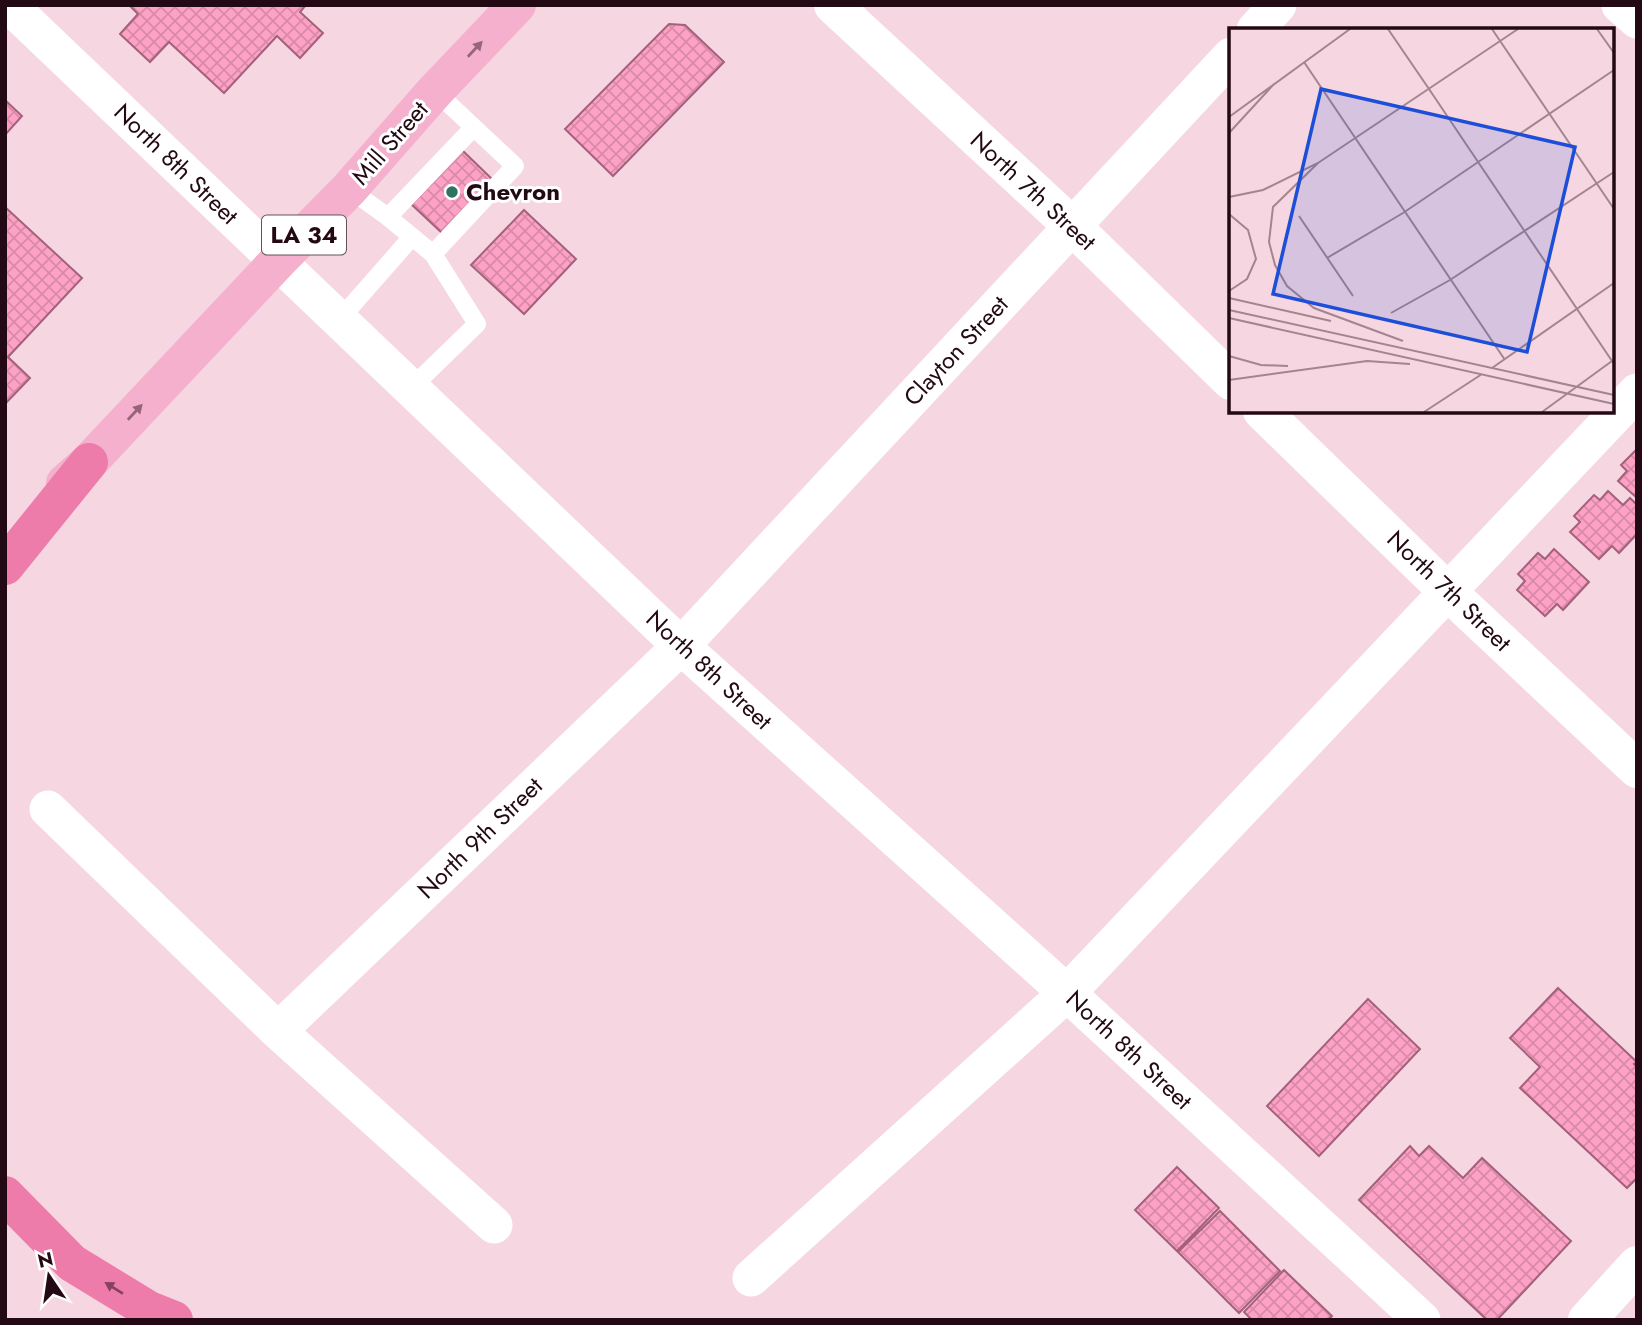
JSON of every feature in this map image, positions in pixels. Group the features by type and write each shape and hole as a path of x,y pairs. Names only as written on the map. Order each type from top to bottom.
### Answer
{"highway":[{"path":"5,566 89,462"},
{"path":"5,1195 72,1263 149,1310 174,1320"}],"main road":[{"name":"Mill Street","path":"89,462 349,189 517,5"},
{"name":"LA 34","path":"5,535 89,462"}],"street":[{"name":"North 8th Street","path":"9,5 681,646 1067,993 1422,1320"},
{"name":"North 7th Street","path":"833,5 1072,226 1229,378"},
{"path":"1257,28 1278,5"},
{"path":"1620,5 1637,20"},
{"name":"Clayton Street","path":"681,646 1229,58"},
{"path":"751,1278 1067,993 1637,392"},
{"name":"North 7th Street","path":"1264,413 1447,591 1637,769"},
{"name":"North 9th Street","path":"278,1031 681,646"},
{"path":"48,809 278,1031 494,1226"},
{"path":"1587,1320 1637,1265"}],"lane":[{"path":"433,254 515,166 435,92"},
{"path":"388,217 473,128"},
{"path":"349,189 433,254 477,324 411,388"},
{"path":"339,320 411,238"}],"building":[{"path":"129,5 306,5 300,12 323,33 300,58 277,36 224,93 169,42 150,62 120,34 138,14"},
{"path":"669,24 685,25 724,62 613,176 565,129"},
{"path":"5,100 22,116 5,135"},
{"name":"Chevron","path":"462,150 492,179 442,233 411,204"},
{"path":"5,207 82,278 8,357 30,378 5,404"},
{"path":"524,210 576,259 524,314 471,265"},
{"path":"1637,449 1637,498 1618,481 1627,471 1621,465"},
{"path":"1608,491 1623,505 1630,498 1637,505 1637,534 1619,553 1612,546 1599,559 1570,532 1580,522 1574,516 1594,495 1600,500"},
{"path":"1554,549 1589,582 1563,610 1557,604 1545,616 1517,590 1525,581 1518,574 1538,553 1545,559"},
{"path":"1558,988 1637,1062 1634,1064 1637,1067 1637,1178 1627,1188 1520,1088 1540,1067 1510,1038"},
{"path":"1368,999 1420,1049 1319,1156 1267,1106"},
{"path":"1410,1146 1419,1156 1429,1146 1463,1178 1482,1158 1571,1241 1497,1320 1487,1320 1359,1200"},
{"path":"1177,1167 1219,1208 1177,1251 1135,1210"},
{"path":"1220,1211 1280,1271 1239,1313 1178,1252"},
{"path":"1284,1270 1332,1316 1328,1320 1252,1320 1244,1312"}],"place":[{"name":"Chevron","path":"452,192"}]}
